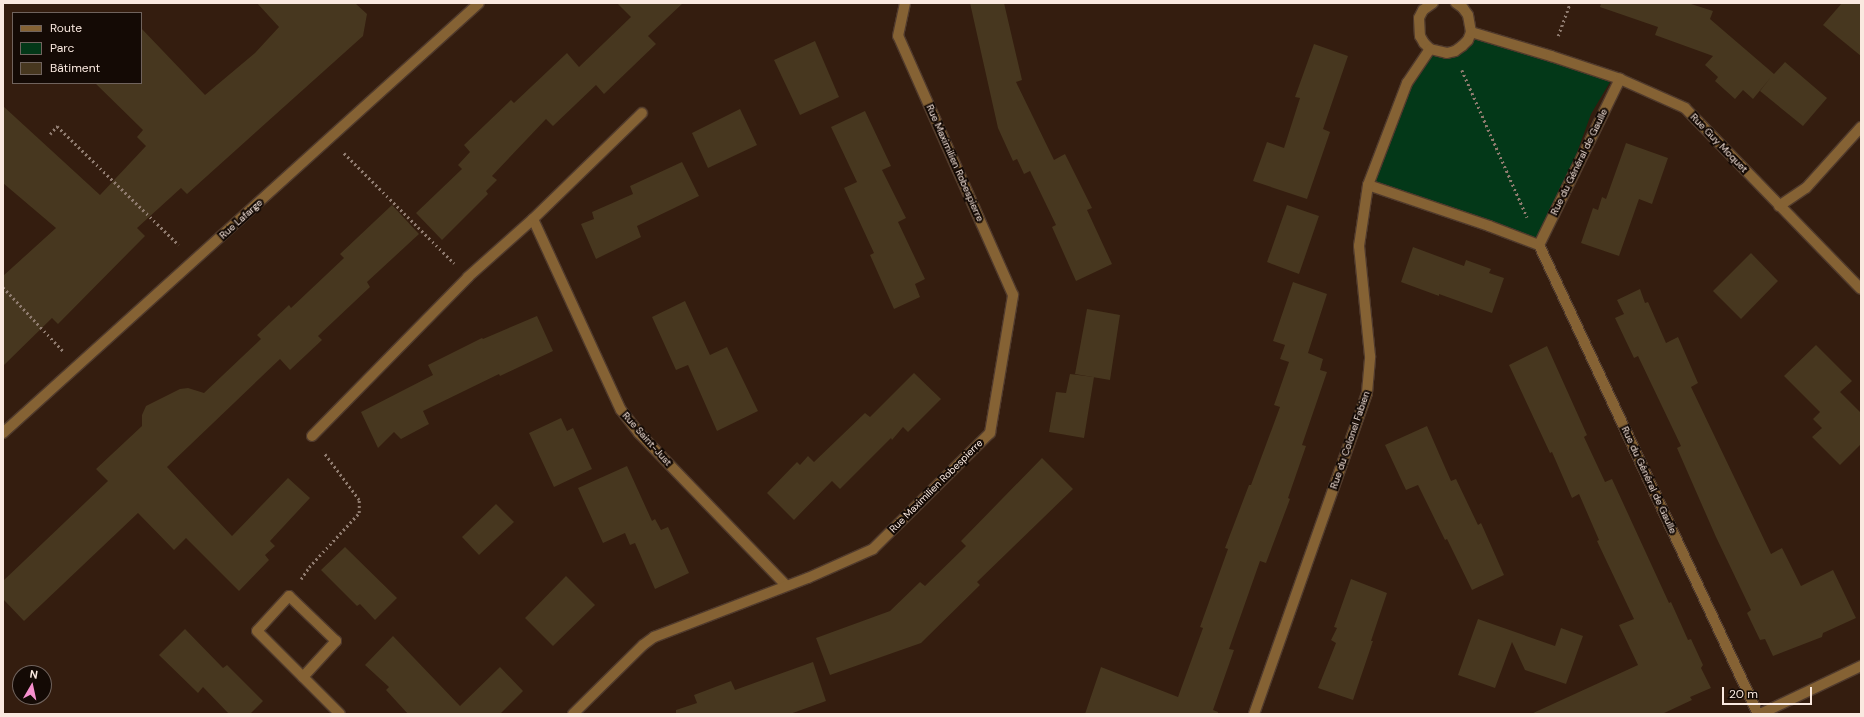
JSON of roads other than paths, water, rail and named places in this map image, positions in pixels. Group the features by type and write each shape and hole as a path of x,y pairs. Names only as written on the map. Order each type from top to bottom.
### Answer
{"street":[{"name":"Rue Lafarge","path":"3,433 479,3"},
{"name":"Rue Maximilien Robespierre","path":"573,714 643,645 654,637 841,564 873,549 990,433 1013,295 898,36 905,3"},
{"path":"1431,3 1423,10 1419,18 1418,27 1424,44 1430,49 1447,53 1455,51 1468,40 1471,32 1468,14 1456,3"},
{"name":"Rue Guy Moquet","path":"1471,32 1620,79 1685,108 1861,289"},
{"name":"Rue du Colonel Fabien","path":"1254,714 1367,393 1370,356 1359,246 1368,185 1406,83 1430,49"},
{"name":"Rue du Général de Gaulle","path":"1620,79 1539,245 1759,714"},
{"path":"312,436 468,277 533,219 642,113"},
{"path":"1779,206 1806,188 1861,127"},
{"path":"1368,185 1489,226 1539,245"},
{"name":"Rue Saint-Just","path":"533,219 621,410 639,432 786,585"},
{"path":"303,677 336,641 290,596 257,630 303,677 340,714"},
{"path":"1759,714 1861,666"}]}
